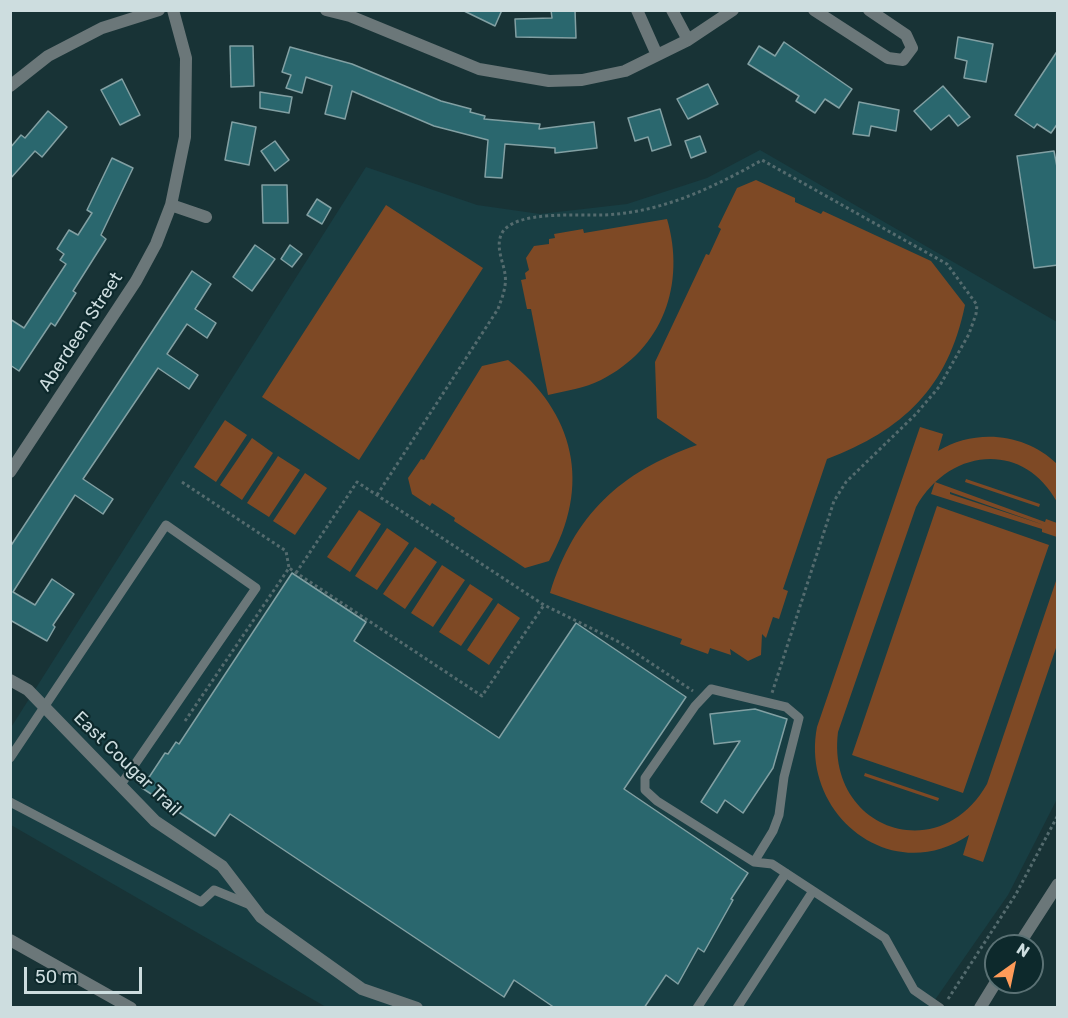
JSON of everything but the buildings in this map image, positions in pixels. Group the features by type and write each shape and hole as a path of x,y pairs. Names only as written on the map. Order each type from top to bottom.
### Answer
{"street":[{"path":"10,86 48,56 102,28 159,10"},
{"name":"Aberdeen Street","path":"10,472 136,281 156,244 171,205 185,136 186,58 173,10"},
{"path":"326,10 350,16 479,69 549,81 582,80 625,71 688,40 733,10"},
{"path":"637,10 657,56"},
{"path":"672,10 688,40"},
{"path":"814,10 888,58 903,60 912,48 906,35 869,10"},
{"path":"171,205 206,217"},
{"name":"East Cougar Trail","path":"10,680 28,690 154,821 222,866 261,917 362,989 417,1008"},
{"path":"1026,934 1058,884"},
{"path":"10,940 131,1008"},
{"path":"980,1008 989,994"}],"lane":[{"path":"10,758 166,525 256,588 120,786"},
{"path":"754,862 773,831 779,815 784,777 800,718 786,707 711,689 645,778 645,790 657,801 754,862 772,864 885,938 914,990 941,1008"},
{"path":"10,802 201,902 213,890 253,906"},
{"path":"697,1008 786,873"},
{"path":"736,1008 813,891"}],"path":[{"path":"377,495 498,309 504,292 506,275 500,242 502,233 509,226 520,220 535,218 606,215 647,209 713,187 762,160 947,264 977,305 969,334 939,387 891,440 846,482 834,501 768,702"},
{"path":"183,482 286,551 289,568 185,721"},
{"path":"296,573 357,482 544,605 619,642 703,697"},
{"path":"289,568 482,696 544,605"},
{"path":"941,1008 1016,894 1058,815"}],"shaded area":[{"path":"760,150 1057,322 1057,799 1008,895 930,1007 326,1007 11,825 10,729 366,167 477,205 540,214 627,204 707,178"},
{"path":"756,180 795,198 795,202 821,214 823,211 931,261 965,305 947,360 934,383 918,402 900,419 878,434 827,459 783,589 788,591 779,619 773,617 766,638 762,634 761,655 748,661 730,649 731,655 710,648 708,654 680,644 682,639 550,593 572,541 604,500 623,483 645,469 697,445 657,418 655,362 706,254 709,255 721,229 718,227 737,188"},
{"path":"386,205 483,268 359,460 262,397"},
{"path":"667,219 672,243 671,290 654,333 640,351 622,367 601,380 548,395 531,309 527,309 521,280 526,279 525,273 529,270 526,258 534,246 549,244 549,239 555,238 554,234 583,229 584,233"},
{"path":"508,360 531,381 549,403 562,427 570,452 573,478 570,505 562,533 549,561 525,568 454,521 455,518 432,503 430,506 412,494 408,478 421,459 424,460 482,366"},
{"path":"225,420 247,435 216,482 194,467"},
{"path":"920,427 943,434 938,451 968,439 1000,437 1031,446 1057,464 1057,502 1043,482 1025,468 1006,461 986,459 966,463 947,473 930,487 916,507 838,732 839,766 849,793 867,813 890,826 916,830 942,825 966,810 987,784 1057,578 1057,645 983,862 963,855 969,835 939,849 910,853 882,847 857,834 837,813 823,788 815,759 817,727"},
{"path":"252,438 273,453 242,500 220,485"},
{"path":"278,456 300,470 269,517 247,503"},
{"path":"305,473 327,488 295,535 273,521"},
{"path":"966,479 1040,504 1039,507 965,482"},
{"path":"935,482 1045,522 1046,519 1057,523 1057,537 1042,532 1042,529 931,494","holes":["950,492 1044,525 950,494"]},
{"path":"937,506 1049,545 963,793 852,755"},
{"path":"359,510 381,524 350,572 327,557"},
{"path":"387,528 409,543 377,590 355,576"},
{"path":"415,547 437,562 405,609 383,594"},
{"path":"442,565 465,580 433,627 411,613"},
{"path":"470,584 493,599 461,646 439,632"},
{"path":"498,603 520,618 489,665 467,650"},
{"path":"865,773 939,798 938,801 864,776"}]}
